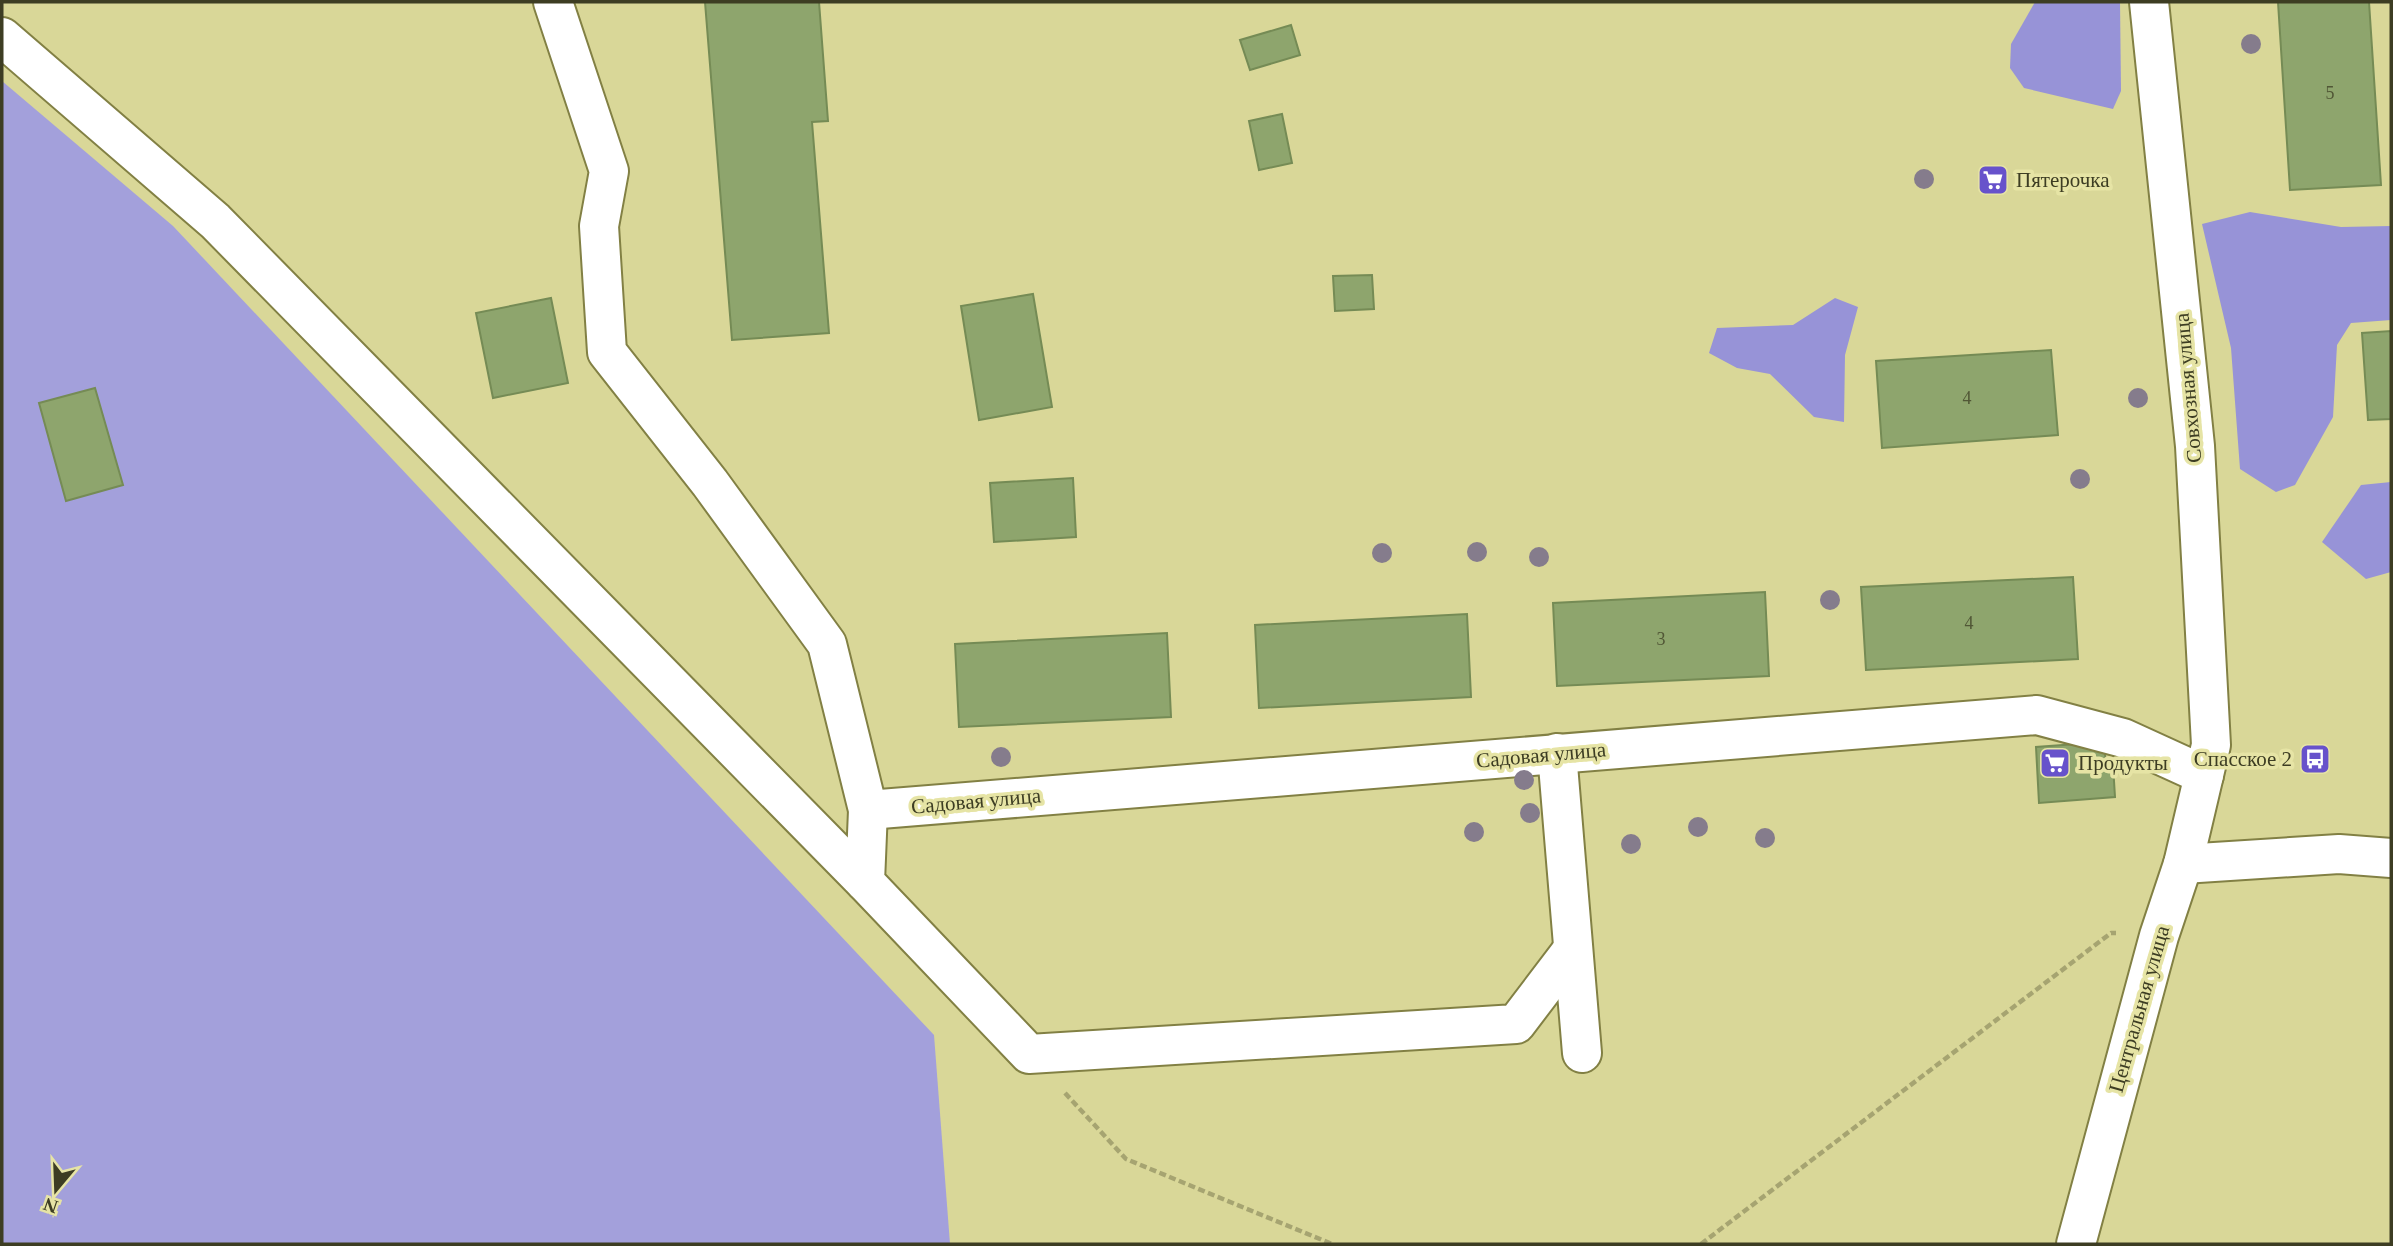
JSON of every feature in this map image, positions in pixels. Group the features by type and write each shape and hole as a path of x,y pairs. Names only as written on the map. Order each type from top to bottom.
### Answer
{"street":[{"path":"553,2 609,171 599,226 607,352 710,484 827,643 868,810 865,882"},
{"name":"Совхозная улица","path":"2149,2 2195,446 2211,745 2204,775"},
{"path":"2,37 215,221 865,882 1029,1054 1516,1024 1573,949"},
{"name":"Садовая улица","path":"868,810 2037,715 2123,738 2204,775"},
{"path":"1557,753 1582,1053"},
{"name":"Центральная улица","path":"2076,1244 2159,936 2183,864 2204,775"},
{"path":"2183,864 2339,854 2391,858"}],"path":[{"path":"1701,1244 2111,933 2159,936"},
{"path":"1029,1054 1126,1158 1332,1244"}],"shaded area":[{"path":"2035,2 2120,2 2121,91 2113,109 2024,88 2010,68 2011,44"},
{"path":"2,81 173,226 934,1035 950,1244 2,1244"},
{"path":"2250,212 2341,227 2391,226 2391,320 2351,323 2337,345 2333,417 2295,485 2276,492 2240,469 2231,348 2202,224"},
{"path":"1835,298 1858,307 1845,355 1844,422 1814,417 1770,374 1737,368 1709,353 1717,328 1793,325"},
{"path":"2391,482 2391,572 2366,579 2322,542 2361,485"}],"building":[{"path":"705,2 819,2 828,121 812,122 829,333 732,340"},
{"path":"2278,2 2369,2 2381,185 2290,190"},
{"path":"1291,25 1300,55 1250,70 1240,40"},
{"path":"1282,114 1292,163 1259,170 1249,121"},
{"path":"1372,275 1374,309 1335,311 1333,276"},
{"path":"1033,294 1052,407 979,420 961,306"},
{"path":"551,298 568,383 493,398 476,313"},
{"path":"2391,331 2391,419 2368,420 2362,333"},
{"path":"2051,350 2058,435 1882,448 1876,361"},
{"path":"95,388 123,485 66,501 39,403"},
{"path":"1073,478 1076,537 994,542 990,483"},
{"path":"2073,577 2078,659 1866,670 1861,587"},
{"path":"1765,592 1769,676 1557,686 1553,603"},
{"path":"1467,614 1471,697 1259,708 1255,625"},
{"path":"1167,633 1171,717 959,727 955,644"},
{"path":"2104,742 2106,766 2113,765 2115,797 2039,803 2036,747"}],"place":[{"name":"Пятерочка","path":"1993,180"},
{"name":"Спасское 2","path":"2315,759"},
{"name":"Продукты","path":"2055,763"}]}
